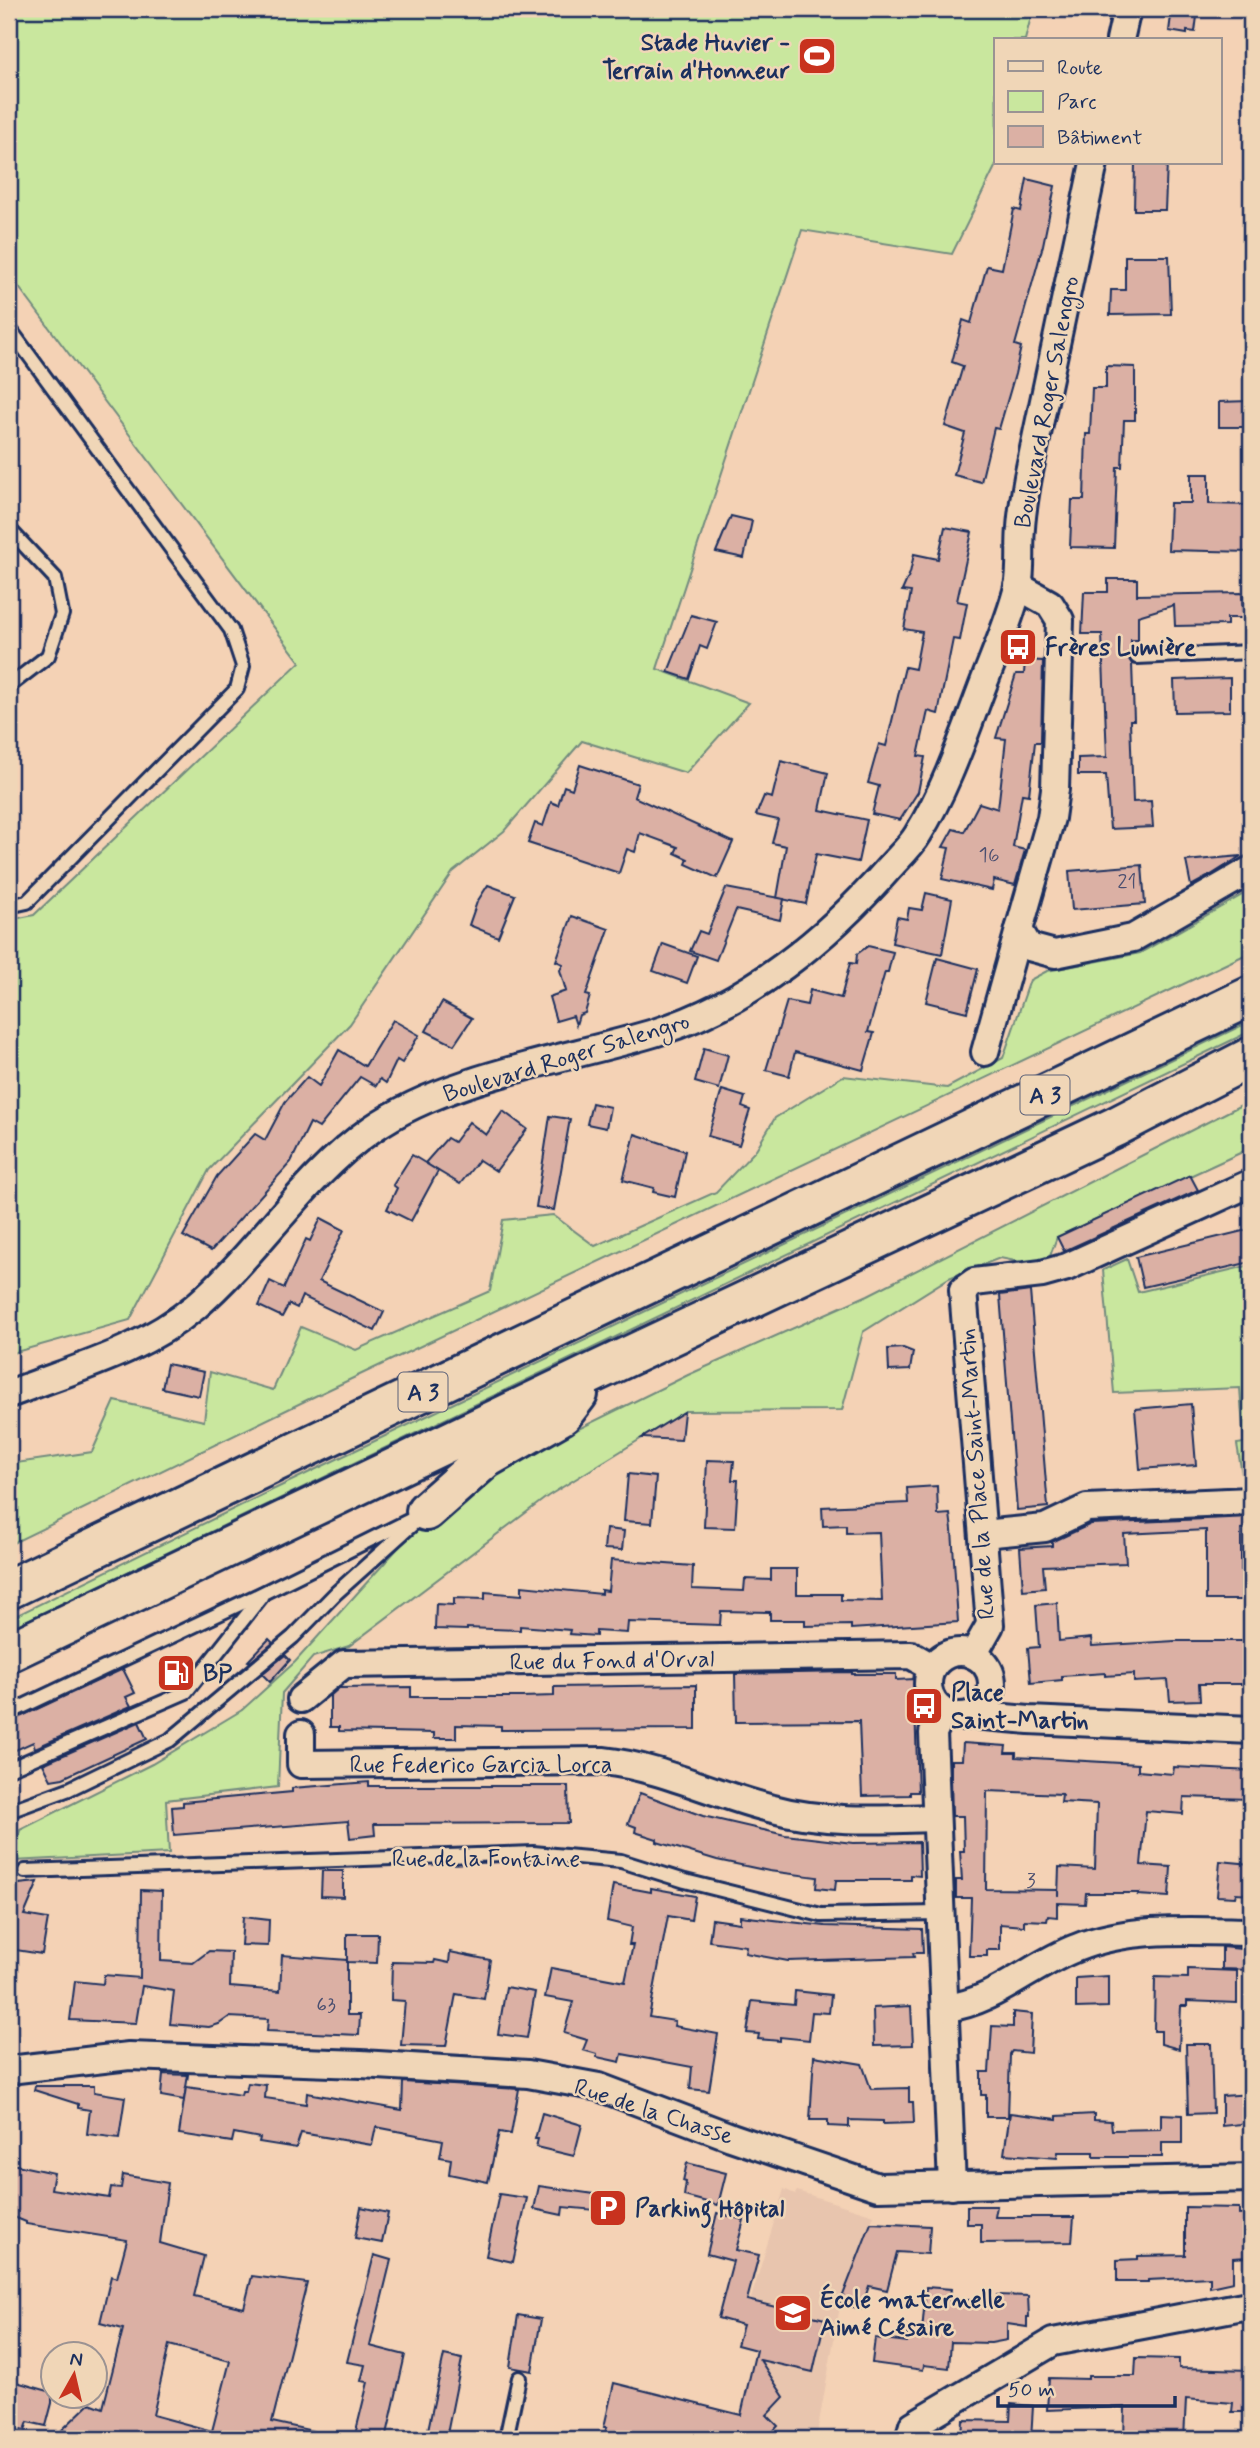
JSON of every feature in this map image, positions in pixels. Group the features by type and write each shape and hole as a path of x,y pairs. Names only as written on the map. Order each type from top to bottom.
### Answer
{"highway":[{"name":"A 3","path":"9,1589 1251,996"},
{"name":"A 3","path":"9,1652 1115,1127 1251,1057"},
{"path":"426,1511 485,1459 562,1415 597,1371"}],"street":[{"path":"1120,38 1127,9"},
{"name":"Boulevard Roger Salengro","path":"9,1393 110,1358 145,1340 191,1310 230,1275 343,1152 372,1128 413,1105 456,1088 658,1031 705,1015 785,964 840,921 917,836 950,771 1018,586 1021,524 1028,477 1094,164"},
{"path":"985,1052 1051,818 1055,789 1060,620 1051,604 1018,586"},
{"path":"1018,930 1029,947 1055,954 1133,938 1251,870"},
{"name":"Rue de la Place Saint-Martin","path":"973,1655 990,1625 963,1290 974,1282 1042,1274 1067,1267 1251,1183"},
{"path":"983,1534 1045,1528 1087,1508 1251,1502"},
{"path":"966,1652 973,1655 987,1665 992,1675 993,1688 981,1707 957,1717 943,1712 934,1704 927,1689 932,1667 939,1659 952,1653 966,1652"},
{"name":"Rue du Fond d'Orval","path":"301,1699 345,1664 911,1655 932,1667"},
{"path":"981,1707 1029,1720 1251,1730"},
{"path":"943,1712 933,1733 952,2186"},
{"name":"Rue Federico Garcia Lorca","path":"300,1734 302,1764 631,1764 773,1810 871,1821 935,1818"},
{"path":"946,2008 978,2001 1075,1948 1108,1938 1187,1931 1251,1932"},
{"name":"Rue de la Chasse","path":"9,2070 129,2056 361,2064 528,2074 598,2087 731,2137 878,2187 1251,2178"},
{"path":"909,2439 913,2425 1053,2342 1243,2306 1251,2309"}],"lane":[{"path":"9,328 231,631 243,666 237,689 27,902 9,906"},
{"path":"9,529 55,578 62,614 48,656 9,686"},
{"path":"1137,657 1251,652"},
{"path":"9,1713 263,1593 426,1511"},
{"path":"9,1811 69,1789 170,1740 293,1637 336,1593 426,1511"},
{"path":"9,1769 186,1692 263,1593"},
{"name":"Rue de la Fontaine","path":"25,1871 533,1853 621,1861 685,1881 821,1915 940,1913"},
{"path":"506,2439 519,2378"}],"shaded area":[{"name":"École maternelle Aimé Césaire","path":"784,2189 874,2215 841,2301 816,2439 736,2439 756,2351 737,2345"}],"green space":[{"path":"9,9 1033,9 1026,38 994,38 994,164 997,164 952,254 802,230 657,669 749,703 686,773 582,741 504,831 453,872 350,1024 209,1170 130,1320 9,1354 9,920 34,915 300,662 9,274"},
{"path":"1033,9 1101,9 1099,17"},
{"path":"1251,890 1251,952 309,1399 9,1545 9,1464 92,1452 115,1401 204,1421 210,1372 273,1390 301,1327 356,1350 490,1291 503,1220 553,1215 595,1246 716,1192 755,1151 775,1118 843,1076 947,1088 1003,1058 1030,980 1047,971 1140,953"},
{"path":"1251,1021 1251,1031 9,1629 9,1619 262,1495"},
{"path":"1251,1100 1251,1148 1057,1237 1046,1267 1000,1258 949,1278 863,1332 842,1410 686,1411 548,1496 349,1646 313,1657 282,1693 278,1787 166,1800 169,1853 13,1861 20,1830 152,1764 242,1710 295,1662 427,1516 491,1472 688,1375 868,1295"},
{"path":"1127,1259 1138,1292 1251,1265 1251,1430 1243,1480 1237,1444 1244,1443 1240,1388 1114,1393 1103,1270"}],"building":[{"path":"1172,9 1198,9 1195,32 1187,31 1187,34 1169,31"},
{"path":"1135,164 1167,164 1165,210 1134,210"},
{"path":"1027,179 1055,186 1043,245 1015,345 1021,347 1015,374 999,429 994,428 981,482 954,475 965,433 945,426 963,366 952,362 963,320 971,323 987,266 1002,269 1014,209 1021,211"},
{"path":"1125,256 1169,256 1171,314 1110,315 1111,290 1125,290"},
{"path":"1106,366 1135,367 1135,420 1124,420 1122,467 1117,467 1114,548 1070,547 1072,500 1084,500 1086,434 1090,434 1092,388 1106,388"},
{"path":"1249,401 1249,427 1219,427 1219,402"},
{"path":"1191,474 1209,474 1209,504 1251,505 1251,552 1168,550 1170,503 1191,503"},
{"path":"731,516 752,521 744,558 716,552"},
{"path":"945,527 972,532 957,601 967,603 960,640 953,639 938,714 928,711 918,756 925,757 918,792 900,820 872,814 879,786 868,783 879,744 886,746 905,667 915,669 922,632 904,629 911,592 902,591 914,554 938,559"},
{"path":"1108,579 1137,579 1137,595 1242,593 1243,618 1227,618 1227,625 1175,626 1174,605 1138,616 1138,640 1131,640 1128,657 1132,664 1134,720 1130,720 1133,802 1151,801 1153,827 1110,829 1106,775 1078,775 1078,758 1107,757 1102,634 1082,634 1084,592 1108,592"},
{"path":"691,615 717,622 707,649 700,646 689,679 668,672"},
{"path":"1025,660 1043,661 1041,742 1035,742 1029,795 1022,794 1013,847 1025,850 1015,885 994,880 992,890 942,879 949,848 943,847 953,829 964,832 979,803 998,809 1006,739 996,738 1016,674 1024,674"},
{"path":"1230,678 1230,711 1175,712 1174,680"},
{"path":"781,761 828,773 820,810 867,820 858,862 816,854 806,904 777,898 786,846 772,843 778,820 756,815 764,796 772,798"},
{"path":"580,765 638,784 634,797 733,842 717,878 686,864 688,859 675,853 678,847 640,833 635,852 627,849 619,873 528,843 535,823 543,826 551,802 558,805 564,786 572,789"},
{"path":"1241,856 1211,875 1191,886 1186,861"},
{"path":"1142,865 1145,904 1072,910 1069,871"},
{"path":"488,885 515,895 498,937 469,925 477,902"},
{"path":"726,888 784,899 780,920 736,910 716,960 690,951 699,931 707,934"},
{"path":"926,893 952,899 942,954 892,943 897,917 907,919 909,908 922,910"},
{"path":"572,916 609,929 586,995 590,996 585,1013 579,1015 576,1025 573,1016 556,1021 549,997 566,991 560,970 563,964 556,961"},
{"path":"663,944 697,956 687,983 653,971"},
{"path":"868,946 893,952 868,1032 874,1033 863,1070 795,1052 789,1076 766,1070 787,1001 807,1005 810,990 841,998 850,963 856,964 857,954"},
{"path":"937,958 978,969 967,1012 926,1002"},
{"path":"442,1002 472,1018 454,1045 426,1031"},
{"path":"393,1020 419,1035 402,1063 397,1060 386,1083 380,1079 376,1086 360,1077 319,1128 310,1123 291,1162 211,1251 183,1236 217,1176 255,1134 265,1140 285,1102 307,1077 319,1086 339,1050 365,1066"},
{"path":"704,1048 728,1055 719,1089 695,1082"},
{"path":"722,1090 745,1097 742,1107 750,1110 739,1145 708,1136"},
{"path":"592,1103 610,1107 606,1128 587,1124"},
{"path":"503,1111 527,1129 496,1171 479,1160 460,1184 425,1163 447,1138 454,1142 469,1122 486,1135"},
{"path":"550,1116 570,1119 554,1210 536,1207"},
{"path":"635,1134 685,1151 675,1197 623,1180"},
{"path":"412,1155 438,1171 411,1221 387,1209 397,1188 393,1185"},
{"path":"1190,1175 1198,1190 1064,1251 1057,1237"},
{"path":"321,1218 344,1230 319,1281 384,1312 375,1331 302,1296 297,1308 289,1304 282,1317 259,1306 270,1281 284,1288 306,1239 310,1241"},
{"path":"1251,1229 1251,1262 1143,1287 1136,1257"},
{"path":"1030,1291 1048,1507 1017,1510 1000,1295"},
{"path":"903,1348 913,1352 910,1370 889,1371 888,1349"},
{"path":"167,1364 204,1372 199,1396 162,1388"},
{"path":"1191,1404 1196,1465 1140,1469 1135,1409"},
{"path":"684,1412 681,1440 642,1438"},
{"path":"707,1460 734,1461 732,1480 738,1480 735,1528 704,1527"},
{"path":"628,1474 656,1477 652,1523 624,1521"},
{"path":"937,1486 938,1515 950,1514 958,1622 851,1629 851,1625 805,1626 805,1620 770,1620 770,1612 721,1611 720,1625 628,1622 627,1633 596,1631 596,1636 569,1634 570,1630 520,1626 520,1630 435,1629 436,1604 454,1605 454,1598 485,1599 485,1592 522,1595 522,1586 601,1594 601,1590 608,1591 611,1560 693,1566 692,1589 744,1591 745,1579 771,1580 771,1569 797,1569 797,1594 841,1594 841,1600 882,1601 879,1532 846,1533 846,1525 823,1526 822,1507 908,1503 907,1488"},
{"path":"1251,1517 1251,1528 1241,1529 1241,1600 1206,1600 1206,1530 1124,1534 1126,1563 1043,1566 1045,1588 1023,1590 1020,1548 1052,1546 1052,1542 1091,1524"},
{"path":"606,1529 624,1531 622,1550 604,1549"},
{"path":"1057,1603 1059,1641 1091,1638 1092,1646 1175,1641 1244,1641 1244,1684 1199,1684 1200,1700 1170,1701 1168,1680 1134,1682 1134,1674 1062,1676 1062,1680 1031,1683 1028,1648 1039,1647 1036,1605"},
{"path":"269,1639 273,1643 248,1661"},
{"path":"285,1655 290,1660 270,1682 262,1674"},
{"path":"123,1669 135,1693 126,1697 131,1706 35,1748 33,1742 9,1753 9,1722"},
{"path":"735,1674 896,1674 896,1680 914,1679 918,1792 910,1792 910,1795 862,1796 859,1721 736,1722"},
{"path":"696,1685 696,1729 501,1730 501,1726 456,1725 456,1738 434,1738 434,1733 339,1731 339,1727 330,1727 330,1696 339,1688 411,1687 411,1697 522,1697 554,1696 554,1687"},
{"path":"139,1722 147,1739 63,1778 51,1780 43,1764"},
{"path":"963,1743 1006,1746 1005,1753 1016,1753 1016,1757 1138,1764 1138,1771 1173,1774 1174,1767 1251,1771 1251,1799 1184,1797 1183,1814 1146,1811 1141,1865 1171,1867 1169,1897 1138,1895 1139,1893 1086,1893 1085,1904 1057,1903 1057,1917 1048,1916 1047,1921 1024,1920 1024,1926 1000,1924 1000,1950 987,1950 987,1956 969,1956 971,1898 956,1898 956,1880 962,1880 960,1851 964,1851 963,1816 952,1816 951,1760 962,1760","holes":["987,1791 1062,1794 1061,1802 1097,1804 1095,1869 1059,1867 1058,1896 1058,1890 986,1889"]},
{"path":"369,1782 369,1786 568,1786 569,1823 374,1824 375,1835 350,1838 348,1821 174,1835 172,1807 183,1806 183,1802 292,1792 292,1788"},
{"path":"640,1793 703,1816 785,1835 853,1843 919,1842 920,1876 911,1875 911,1880 836,1880 835,1890 816,1888 817,1877 769,1871 717,1860 657,1842 657,1839 635,1832 636,1827 628,1824"},
{"path":"1220,1861 1251,1864 1251,1894 1217,1896"},
{"path":"322,1871 343,1871 343,1897 321,1896"},
{"path":"38,1882 24,1915 48,1919 42,1954 10,1949 9,1952 9,1885"},
{"path":"613,1885 695,1896 691,1920 668,1916 649,2017 675,2021 674,2026 718,2034 709,2091 690,2089 692,2067 622,2054 620,2062 597,2057 597,2054 583,2050 587,2040 564,2033 573,2002 545,1997 551,1968 625,1982 633,1945 629,1945 632,1927 607,1921"},
{"path":"141,1890 162,1891 161,1961 193,1963 209,1951 231,1952 230,1987 280,1991 282,1955 347,1960 347,2015 360,2015 359,2035 267,2031 268,2019 229,2017 209,2027 170,2024 174,1991 142,1986 136,2023 70,2020 75,1981 103,1984 104,1975 140,1978"},
{"path":"740,1916 825,1926 922,1929 923,1953 913,1953 914,1957 788,1961 745,1953 746,1946 709,1941 712,1919 740,1923"},
{"path":"243,1917 269,1920 268,1946 241,1945"},
{"path":"347,1934 378,1934 377,1963 347,1962"},
{"path":"1222,1947 1251,1950 1251,1970 1222,1969"},
{"path":"450,1952 490,1960 484,1999 456,1994 446,2046 401,2045 405,2001 391,2000 392,1962 434,1963 435,1960 449,1963"},
{"path":"1188,1969 1237,1971 1237,2003 1187,2001 1187,2006 1181,2006 1179,2049 1161,2044 1161,2031 1154,2031 1155,1977 1188,1978"},
{"path":"1108,1976 1108,2007 1076,2008 1076,1978"},
{"path":"506,1987 535,1992 527,2038 498,2034"},
{"path":"795,1991 831,1995 829,2013 812,2012 809,2040 780,2037 780,2041 758,2039 759,2034 747,2033 752,2001 794,2005"},
{"path":"911,2006 913,2045 874,2046 873,2008"},
{"path":"1013,2012 1032,2014 1030,2053 1012,2051 1010,2054 1008,2117 986,2117 986,2095 981,2095 981,2072 989,2072 992,2026 1013,2027"},
{"path":"1186,2044 1211,2044 1213,2113 1188,2114"},
{"path":"814,2056 862,2064 871,2089 909,2088 914,2123 883,2124 883,2121 849,2120 849,2127 828,2126 828,2120 810,2120"},
{"path":"163,2074 188,2075 184,2100 161,2096"},
{"path":"403,2082 519,2089 511,2134 499,2132 488,2182 449,2174 451,2159 440,2157 443,2140 376,2127 372,2145 301,2133 296,2148 259,2142 260,2138 234,2133 232,2142 179,2134 186,2087 241,2095 242,2091 246,2091 248,2083 266,2085 265,2098 306,2104 307,2093 402,2110"},
{"path":"35,2086 94,2086 94,2092 125,2097 119,2138 87,2134 90,2110 78,2108 78,2104 34,2090"},
{"path":"1251,2094 1251,2123 1222,2126 1222,2096"},
{"path":"542,2113 582,2125 574,2156 536,2147 538,2139 535,2139"},
{"path":"1010,2113 1057,2119 1057,2116 1094,2114 1094,2120 1111,2121 1112,2130 1161,2129 1161,2114 1182,2115 1182,2143 1162,2143 1162,2157 1094,2157 1094,2152 1058,2152 1057,2158 1004,2154"},
{"path":"687,2163 726,2173 718,2205 684,2196 686,2182 683,2181"},
{"path":"12,2164 54,2173 51,2189 109,2198 111,2187 121,2188 123,2175 168,2183 160,2243 204,2256 194,2296 244,2308 252,2276 307,2283 272,2422 313,2431 312,2439 76,2439 77,2433 62,2430 83,2410 108,2410 108,2388 123,2329 100,2323 111,2276 117,2278 127,2240 26,2224 9,2215","holes":["169,2345 230,2361 212,2431 153,2415"]},
{"path":"539,2186 608,2196 606,2211 563,2207 562,2215 534,2209"},
{"path":"499,2194 527,2198 513,2262 486,2256"},
{"path":"967,2206 997,2206 995,2217 1074,2217 1072,2242 981,2243 981,2224 967,2224"},
{"path":"361,2207 388,2213 382,2243 355,2238"},
{"path":"1185,2207 1239,2208 1239,2215 1251,2214 1251,2247 1248,2247 1248,2257 1233,2258 1233,2282 1210,2287 1210,2277 1117,2282 1117,2260 1138,2259 1138,2256 1185,2255"},
{"path":"717,2213 744,2220 736,2250 759,2255 747,2300 825,2319 813,2372 760,2360 784,2397 767,2415 778,2426 766,2439 635,2439 605,2432 614,2383 741,2415 756,2350 737,2345 743,2325 718,2318 733,2261 707,2254"},
{"path":"871,2223 930,2226 928,2254 897,2252 887,2290 869,2286 861,2309 840,2303"},
{"path":"374,2255 391,2260 370,2346 405,2355 386,2439 354,2439 368,2382 361,2381 365,2365 347,2362"},
{"path":"926,2287 951,2289 949,2300 997,2300 997,2295 1028,2296 1027,2327 1007,2324 1007,2340 991,2343 951,2342 949,2368 924,2365 923,2370 872,2363 875,2338 907,2342 909,2330 922,2332"},
{"path":"518,2315 541,2319 532,2371 510,2367"},
{"path":"444,2355 462,2359 446,2439 426,2439"},
{"path":"1136,2358 1179,2359 1179,2368 1251,2370 1251,2412 1232,2412 1233,2403 1186,2399 1184,2439 1124,2439 1125,2407 1047,2410 1049,2378 1135,2376"},
{"path":"9,2380 38,2388 38,2410 50,2410 46,2426 28,2422 25,2430 9,2427"},
{"path":"1011,2404 1033,2406 1031,2439 962,2439 963,2420 1010,2421"}],"place":[{"name":"Stade Huvier - Terrain d'Honneur","path":"817,56"},
{"name":"Frères Lumière","path":"1018,647"},
{"name":"BP","path":"176,1673"},
{"name":"Place Saint-Martin","path":"924,1706"},
{"name":"Parking Hôpital","path":"608,2208"},
{"name":"École maternelle Aimé Césaire","path":"793,2313"}]}
